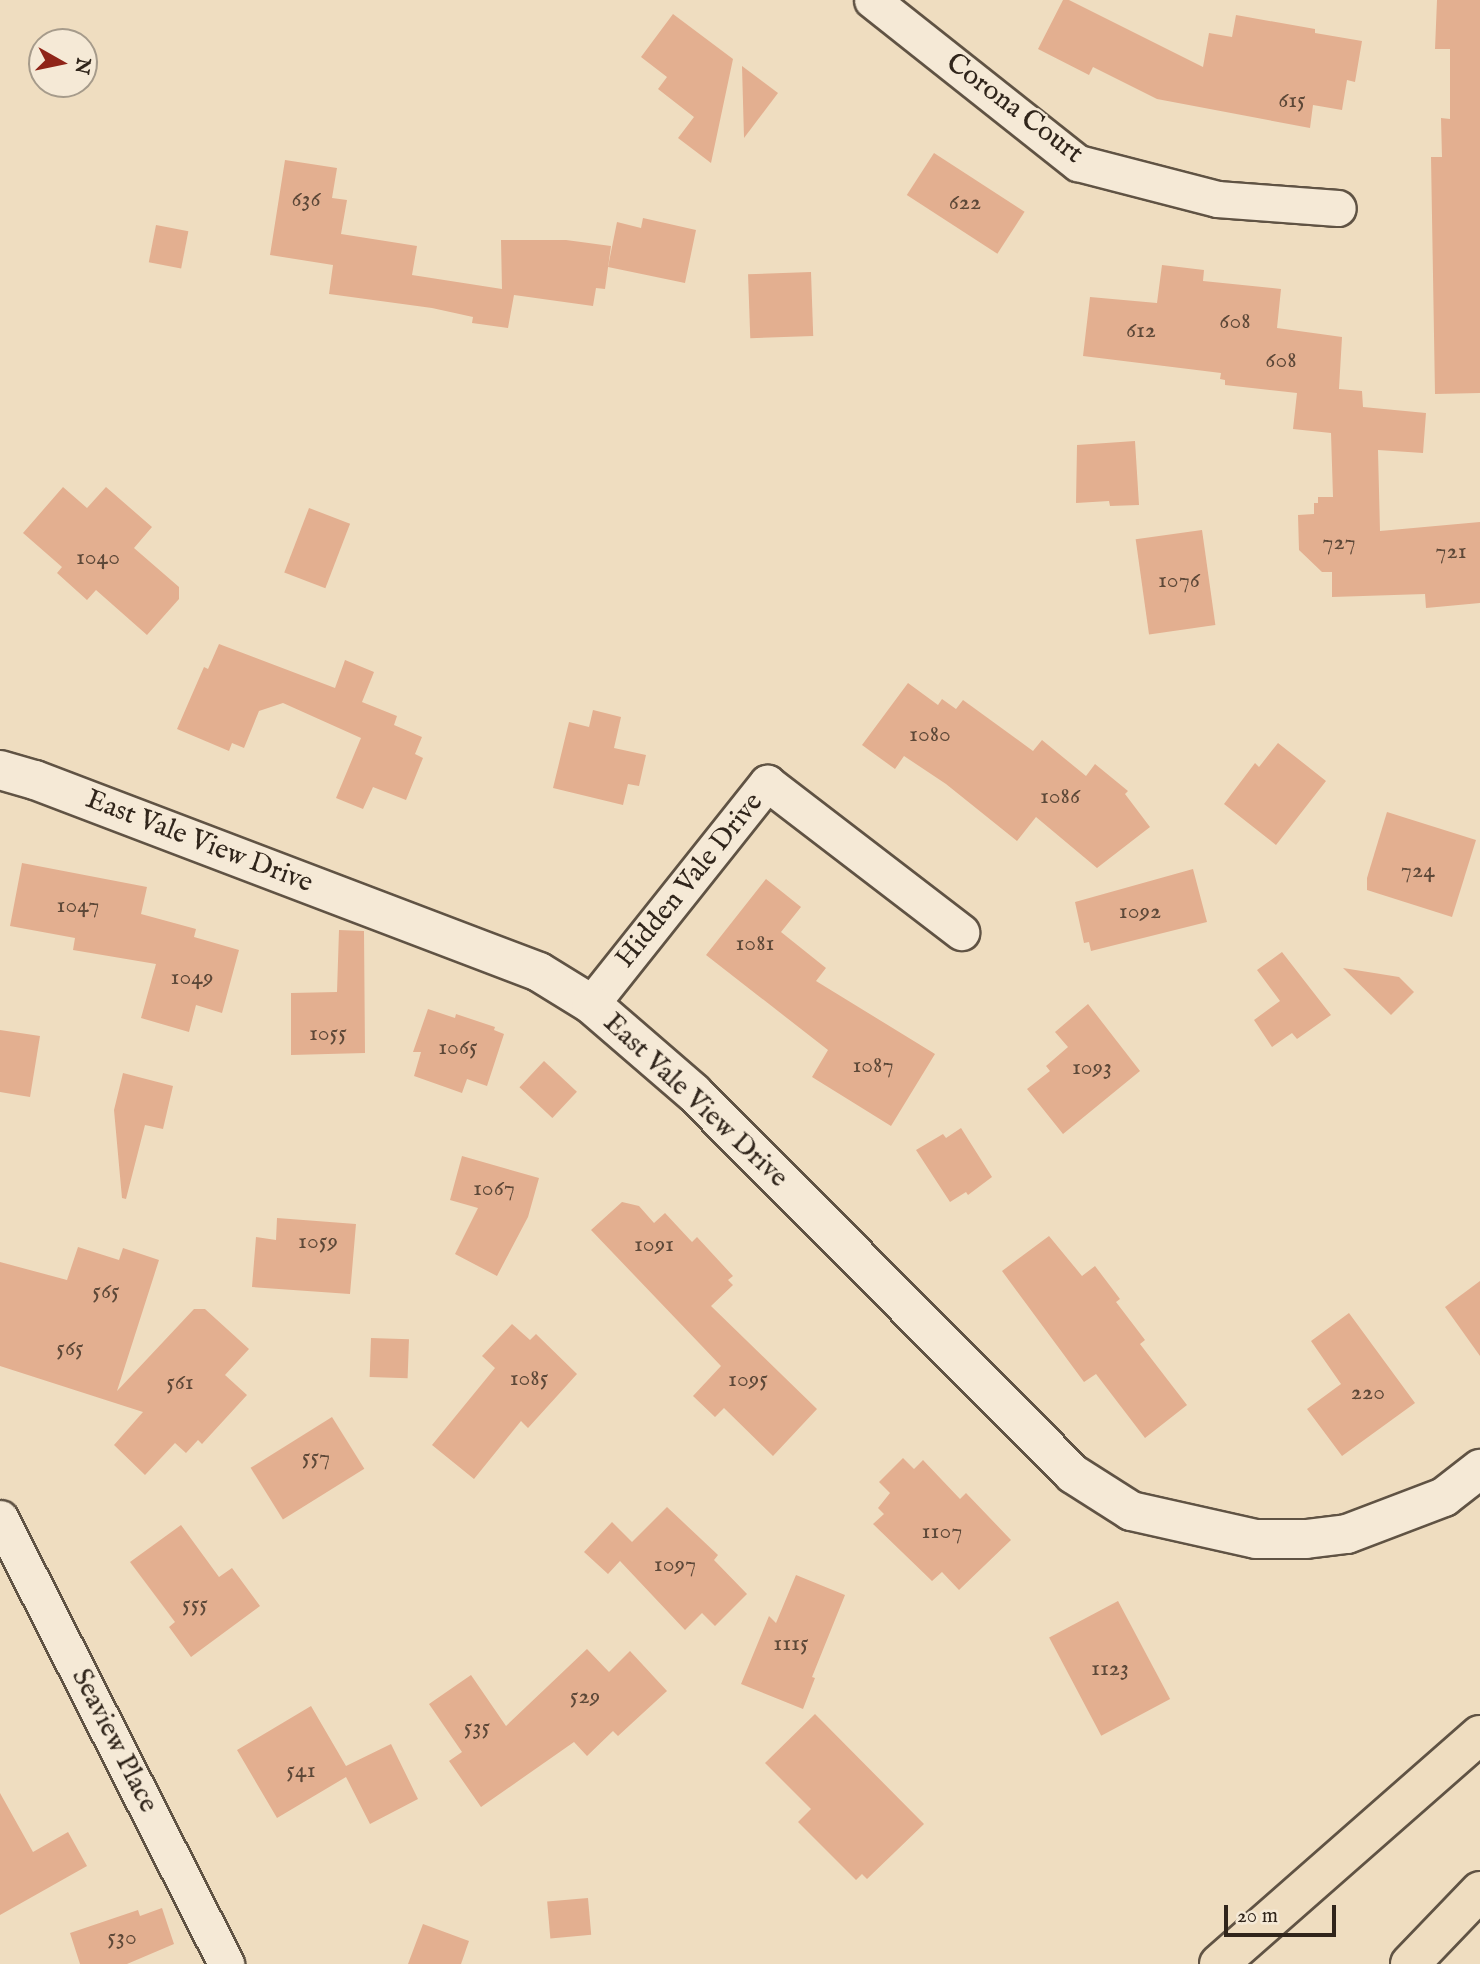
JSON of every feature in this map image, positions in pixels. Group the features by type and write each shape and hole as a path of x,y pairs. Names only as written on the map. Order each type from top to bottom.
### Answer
{"highway":[{"path":"1219,1964 1480,1735"},
{"path":"1410,1964 1480,1891"}],"street":[{"name":"Corona Court","path":"872,0 1078,163 1217,199 1338,208"},
{"name":"East Vale View Drive","path":"0,770 34,780 539,972 591,1004 694,1093 1073,1474 1131,1511 1256,1539 1306,1539 1348,1534 1444,1497 1480,1469"},
{"name":"Hidden Vale Drive","path":"591,1004 767,783 961,933"},
{"name":"Seaview Place","path":"0,1518 226,1964"}],"building":[{"path":"1063,0 1069,0 1203,67 1209,33 1232,37 1236,15 1315,29 1315,33 1362,41 1355,82 1347,80 1342,110 1313,105 1310,128 1157,99 1093,67 1089,75 1038,49"},
{"path":"1437,0 1480,0 1480,393 1435,394 1431,157 1442,157 1441,118 1450,119 1450,49 1435,49"},
{"path":"673,14 733,59 711,163 678,138 694,117 658,89 667,77 641,57"},
{"path":"742,66 778,93 744,138"},
{"path":"934,153 1025,212 997,254 907,195"},
{"path":"285,160 337,168 332,198 347,200 341,234 417,246 412,275 502,289 501,240 566,240 611,246 605,289 596,288 593,306 514,295 508,328 472,323 473,317 432,308 329,294 333,265 270,255"},
{"path":"643,218 696,230 685,283 608,267 617,222 641,228"},
{"path":"156,225 188,231 181,269 149,262"},
{"path":"1162,265 1204,270 1203,281 1281,289 1277,328 1342,337 1339,389 1362,391 1363,407 1426,413 1423,453 1378,450 1380,531 1480,522 1480,603 1426,608 1425,594 1332,597 1332,572 1322,572 1299,550 1298,515 1314,514 1314,503 1318,503 1318,497 1333,497 1331,433 1293,429 1297,393 1225,385 1225,380 1220,379 1221,373 1083,356 1090,297 1157,303"},
{"path":"811,272 813,336 750,338 748,274"},
{"path":"1135,441 1139,505 1110,506 1109,501 1076,503 1077,445"},
{"path":"63,487 87,508 106,487 152,527 134,548 179,587 179,599 147,635 96,590 87,600 57,573 62,567 23,533"},
{"path":"309,508 350,524 325,588 284,572"},
{"path":"1202,530 1215,625 1149,634 1136,539"},
{"path":"219,644 335,688 345,660 374,672 362,702 397,716 394,725 422,737 415,754 423,758 406,800 373,787 363,809 336,798 361,738 283,703 259,711 244,748 232,743 229,751 177,729 204,667 208,669"},
{"path":"908,683 938,705 942,699 956,709 963,700 1033,751 1042,740 1086,776 1095,764 1128,791 1125,794 1150,827 1097,868 1036,817 1017,841 946,784 904,756 895,769 862,745"},
{"path":"593,710 621,717 614,748 646,755 639,786 628,784 623,805 553,788 569,722 589,727"},
{"path":"1278,743 1326,781 1276,845 1224,804 1255,763 1259,767"},
{"path":"1387,812 1476,840 1452,917 1367,890 1367,878"},
{"path":"22,863 147,887 141,914 196,929 194,937 239,950 222,1013 196,1005 189,1032 141,1018 156,964 73,950 75,938 10,926"},
{"path":"1193,869 1207,922 1091,951 1089,942 1084,943 1075,902"},
{"path":"766,879 801,907 781,932 826,968 816,981 935,1054 891,1126 812,1077 828,1050 706,955"},
{"path":"339,930 364,931 365,1053 291,1055 291,993 337,992"},
{"path":"1282,952 1331,1015 1297,1039 1292,1033 1272,1047 1254,1020 1280,1001 1257,970"},
{"path":"1343,968 1399,977 1414,992 1391,1015"},
{"path":"1088,1004 1140,1071 1063,1134 1027,1089 1050,1071 1046,1066 1068,1047 1055,1032"},
{"path":"428,1009 455,1018 456,1014 495,1027 494,1030 504,1034 487,1086 467,1079 462,1093 414,1076 421,1052 413,1052"},
{"path":"0,1030 40,1036 30,1097 0,1092"},
{"path":"544,1061 577,1092 552,1118 519,1087"},
{"path":"123,1073 173,1086 163,1129 145,1125 126,1199 122,1198 114,1110"},
{"path":"961,1128 992,1177 968,1195 966,1192 950,1202 916,1150 943,1134 946,1138"},
{"path":"462,1156 539,1178 528,1217 497,1276 455,1254 478,1208 450,1200"},
{"path":"622,1202 639,1206 654,1223 665,1213 692,1242 697,1237 733,1276 728,1280 733,1285 711,1306 817,1409 773,1456 724,1408 715,1417 693,1396 721,1366 591,1230"},
{"path":"277,1218 356,1224 350,1294 252,1287 256,1237 276,1240"},
{"path":"1049,1236 1082,1276 1095,1266 1120,1299 1116,1302 1145,1340 1140,1344 1187,1405 1145,1438 1096,1374 1084,1382 1002,1271"},
{"path":"78,1247 119,1260 123,1248 159,1260 117,1391 194,1309 205,1309 249,1349 225,1375 247,1395 202,1444 198,1440 186,1453 175,1443 145,1475 114,1445 143,1412 0,1366 0,1262 67,1280"},
{"path":"1480,1281 1480,1356 1445,1307"},
{"path":"1349,1313 1415,1403 1342,1456 1307,1409 1341,1384 1311,1341"},
{"path":"512,1324 530,1340 536,1334 577,1374 528,1428 521,1421 474,1479 432,1445 495,1368 482,1356"},
{"path":"371,1338 409,1339 408,1378 370,1377"},
{"path":"332,1417 364,1469 283,1520 251,1468"},
{"path":"903,1458 914,1469 923,1460 960,1499 966,1493 1011,1540 959,1590 942,1572 932,1581 873,1524 884,1514 878,1508 890,1493 879,1482"},
{"path":"667,1507 718,1555 714,1560 747,1594 715,1626 702,1613 685,1630 620,1561 608,1574 584,1552 612,1522 632,1542"},
{"path":"181,1525 219,1577 232,1568 260,1606 191,1657 169,1627 175,1622 130,1562"},
{"path":"796,1575 845,1595 812,1677 815,1678 803,1709 741,1684 769,1616 776,1623"},
{"path":"1118,1601 1170,1699 1101,1736 1049,1638"},
{"path":"587,1649 609,1672 630,1651 667,1691 618,1736 613,1731 587,1756 574,1742 481,1807 449,1761 462,1752 429,1704 471,1675 506,1726"},
{"path":"311,1706 346,1766 391,1744 418,1799 370,1824 346,1777 277,1818 237,1750"},
{"path":"815,1714 924,1824 867,1879 862,1874 856,1880 798,1822 811,1809 765,1763"},
{"path":"0,1793 33,1852 68,1832 87,1866 0,1915"},
{"path":"588,1898 591,1935 550,1938 547,1902"},
{"path":"162,1908 174,1944 127,1964 80,1964 70,1933 138,1910 140,1916"},
{"path":"423,1924 469,1941 461,1964 408,1964"}]}
